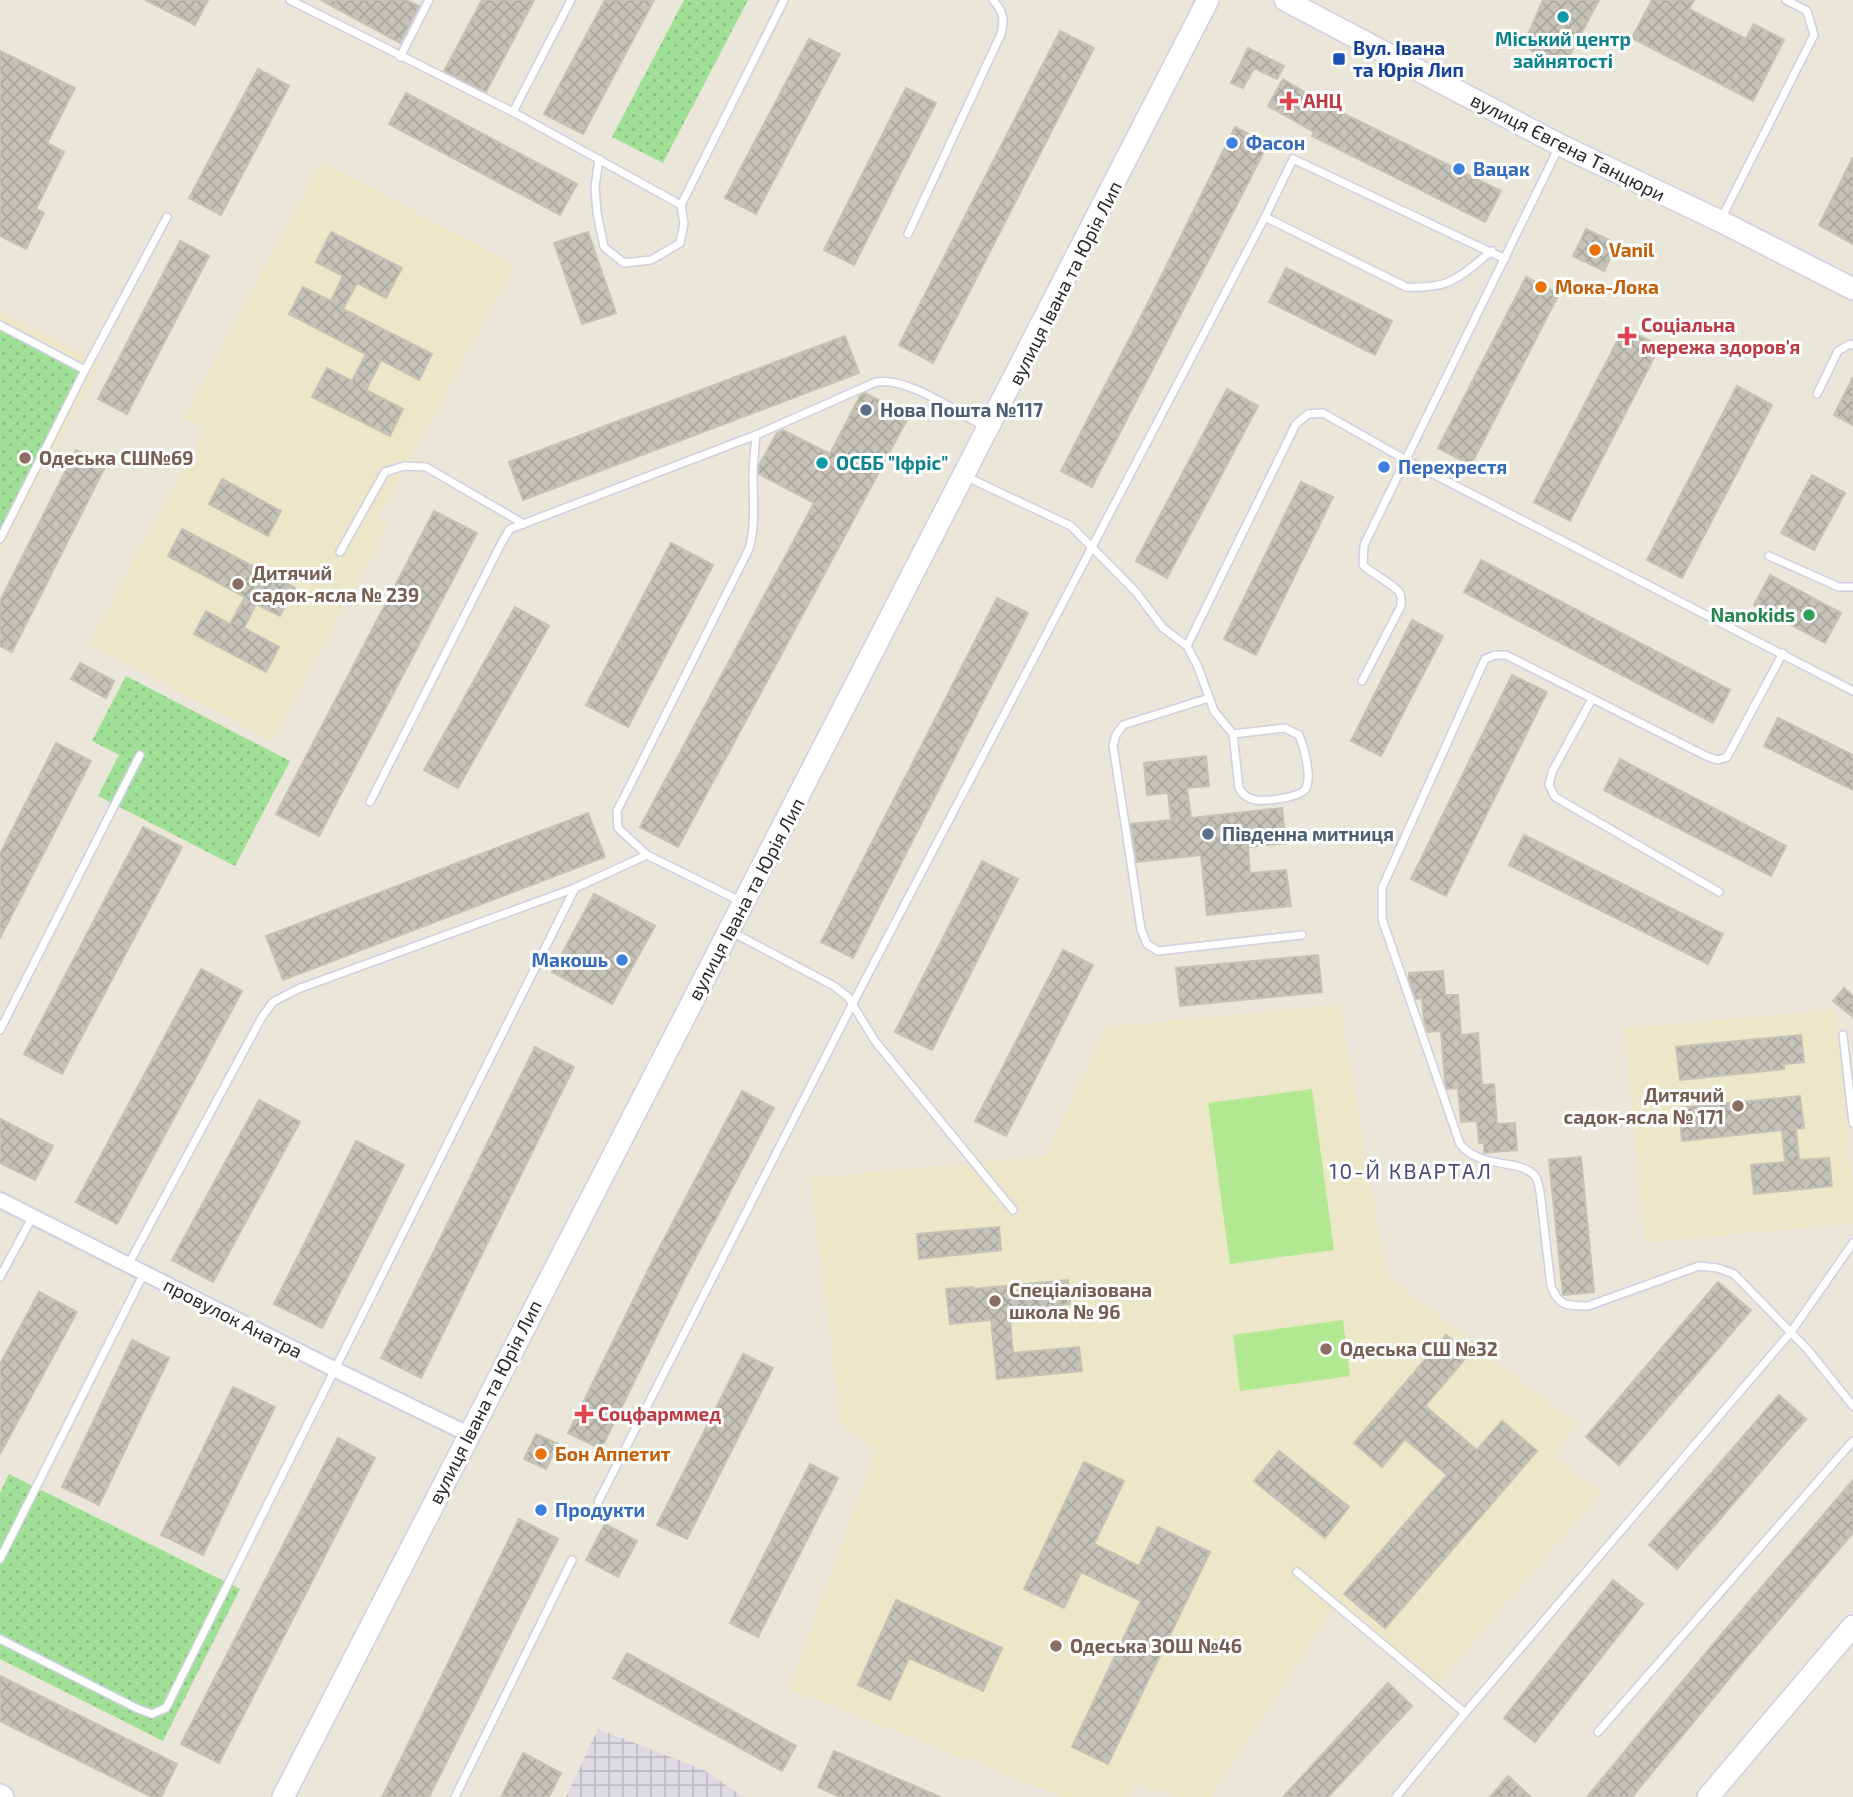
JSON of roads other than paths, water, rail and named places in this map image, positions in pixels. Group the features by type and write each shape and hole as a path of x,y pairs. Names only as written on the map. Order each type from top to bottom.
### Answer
{"street":[{"name":"вулиця Івана та Юрія Лип","path":"283,1797 468,1434 990,430 1209,0"},
{"name":"вулиця Євгена Танцюри","path":"1285,0 1560,145 1720,221 1853,289"},
{"name":"провулок Анатра","path":"0,1200 468,1434"},
{"path":"1708,1797 1853,1626"}],"lane":[{"path":"290,0 513,112 681,205"},
{"path":"400,57 429,0"},
{"path":"513,112 571,0"},
{"path":"599,159 595,187 604,247 624,263 651,260 680,243 684,223 681,205 785,0"},
{"path":"908,234 1001,34 1004,21 1000,8 993,0"},
{"path":"1720,221 1814,35 1807,11 1786,0"},
{"path":"1362,681 1401,606 1401,595 1397,589 1373,575 1363,565 1363,545 1560,145"},
{"path":"598,1502 852,1005 1293,159 1505,259"},
{"path":"0,539 85,370 167,217"},
{"path":"1265,217 1406,287 1423,288 1449,284 1492,251"},
{"path":"0,325 85,370"},
{"path":"1817,394 1838,351 1853,345"},
{"path":"370,802 510,529 756,435 876,382 906,385 990,430"},
{"path":"1187,646 1296,424 1308,414 1323,413 1406,460 1853,691"},
{"path":"744,902 648,855 618,828 617,811 749,549 753,534 756,435"},
{"path":"340,552 384,472 404,466 426,467 524,524"},
{"path":"966,476 1071,526 1136,592 1163,628 1187,646 1198,667 1214,711 1233,734 1239,788 1243,795 1255,800 1298,796 1306,790 1308,783 1305,751 1300,735 1285,728 1233,734"},
{"path":"1769,556 1839,587 1853,587"},
{"path":"1783,653 1727,757 1718,760 1506,655 1485,659 1382,888 1382,919 1460,1144 1468,1153 1483,1160 1527,1170 1536,1178 1551,1286 1556,1299 1569,1306 1588,1306 1699,1266 1718,1268 1734,1274 1791,1332 1853,1406"},
{"path":"1209,698 1123,725 1113,745 1142,929 1147,944 1158,951 1302,935"},
{"path":"1592,699 1552,772 1549,785 1555,797 1720,892"},
{"path":"0,1030 140,755"},
{"path":"128,1265 261,1017 273,1002 298,989 575,888 648,855"},
{"path":"0,1639 138,1709 152,1714 166,1708 575,888"},
{"path":"729,931 834,986 848,997 876,1041 1013,1210"},
{"path":"1843,1035 1853,1123"},
{"path":"0,1277 33,1216"},
{"path":"1396,1797 1791,1332 1853,1243"},
{"path":"0,1559 144,1273"},
{"path":"1598,1732 1853,1441"},
{"path":"454,1797 572,1560"},
{"path":"1297,1572 1465,1713"}],"place":[{"name":"Міський центр зайнятості","path":"1563,17"},
{"name":"Вул. Івана та Юрія Лип","path":"1339,59"},
{"name":"АНЦ","path":"1289,101"},
{"name":"Фасон","path":"1232,143"},
{"name":"Вацак","path":"1459,169"},
{"name":"Vanil","path":"1595,250"},
{"name":"Мока-Лока","path":"1541,287"},
{"name":"Соціальна мережа здоров'я","path":"1627,336"},
{"name":"Нова Пошта №117","path":"866,410"},
{"name":"Одеська СШ№69","path":"25,458"},
{"name":"ОСББ \"Іфріс\"","path":"822,463"},
{"name":"Перехрестя","path":"1384,467"},
{"name":"Дитячий садок-ясла № 239","path":"238,584"},
{"name":"Nanokids","path":"1809,615"},
{"name":"Південна митниця","path":"1208,834"},
{"name":"Макошь","path":"622,960"},
{"name":"Дитячий садок-ясла № 171","path":"1738,1106"},
{"name":"Спеціалізована школа № 96","path":"995,1301"},
{"name":"Одеська СШ №32","path":"1326,1349"},
{"name":"Соцфарммед","path":"584,1414"},
{"name":"Бон Аппетит","path":"541,1454"},
{"name":"Продукти","path":"541,1510"},
{"name":"Одеська ЗОШ №46","path":"1056,1646"}],"district":[{"name":"10-Й КВАРТАЛ","path":"1411,1172"}]}
